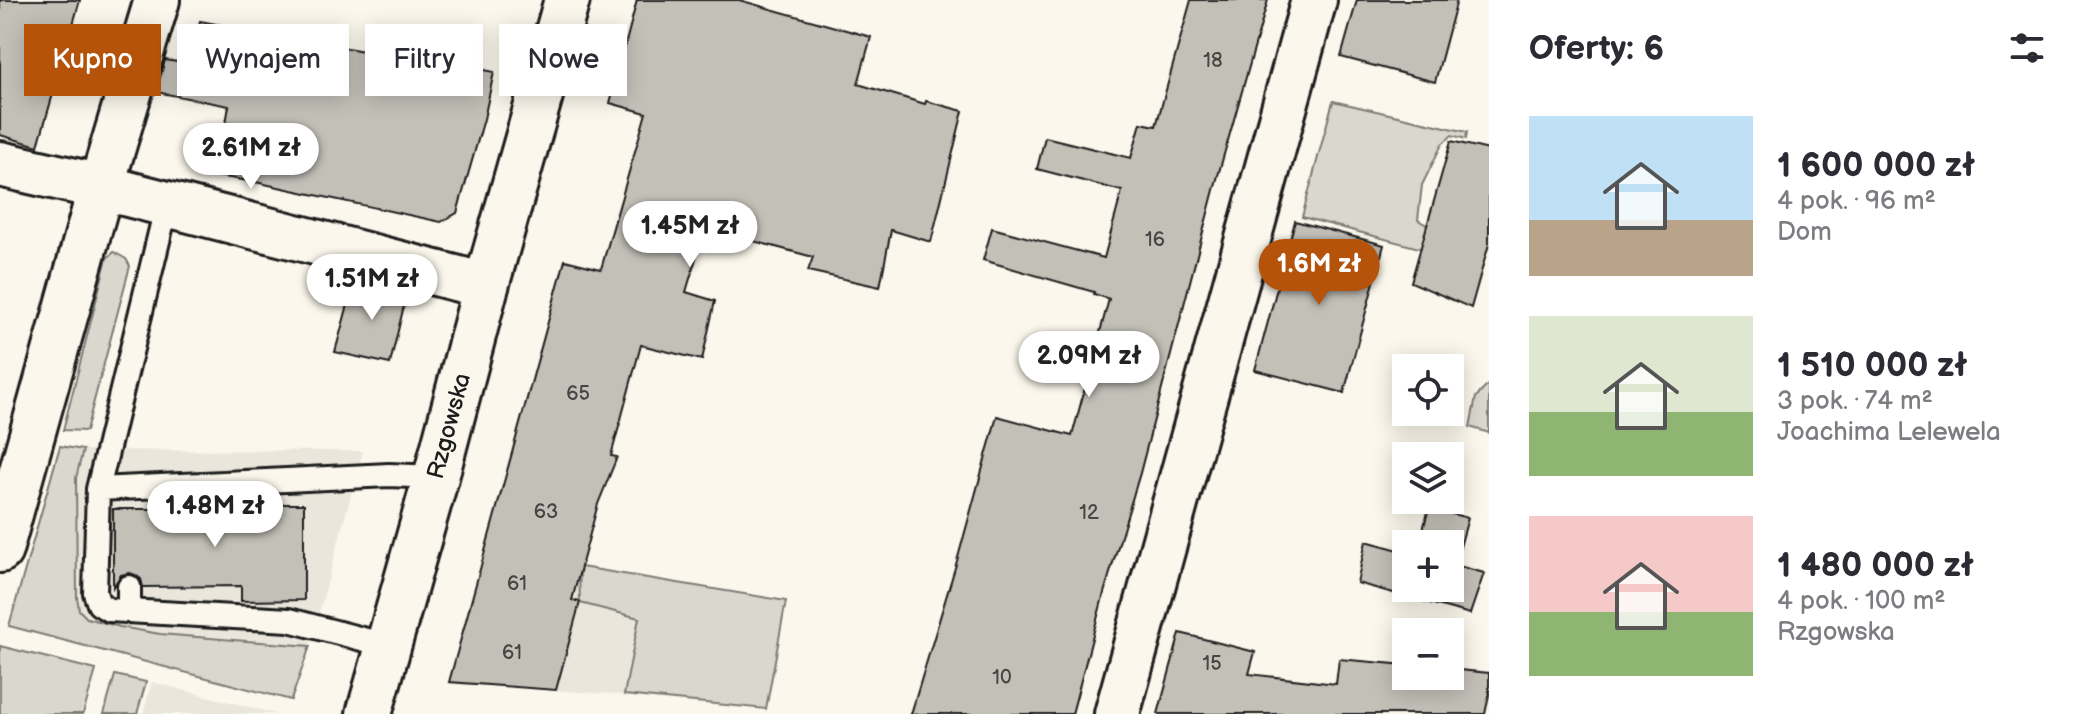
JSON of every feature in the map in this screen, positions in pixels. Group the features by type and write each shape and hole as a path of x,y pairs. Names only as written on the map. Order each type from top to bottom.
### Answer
{"street":[{"path":"0,550 101,187 157,0"},
{"name":"Rzgowska","path":"369,714 567,0"},
{"path":"1117,714 1314,0"},
{"path":"0,164 486,286"}],"lane":[{"path":"167,204 98,489 95,593 99,604 109,610 289,620 389,646"},
{"path":"98,489 126,498 389,475 436,477"},
{"path":"129,587 129,611"}],"shaded area":[{"path":"1333,101 1467,132 1466,139 1452,135 1442,144 1422,185 1418,220 1430,227 1434,252 1302,217"},
{"path":"114,252 126,259 130,266 86,431 63,430 107,258"},
{"path":"1489,384 1489,433 1470,427 1476,397"},
{"path":"60,446 83,450 76,478 79,610 87,618 160,634 310,646 291,700 9,626"},
{"path":"83,450 363,451 310,646 160,634 87,618 79,611 77,597 76,478"},
{"path":"486,552 581,567 580,602 639,618 624,695 449,683"},
{"path":"581,567 786,601 766,709 624,695 639,618 580,603"},
{"path":"0,646 96,670 83,714 0,714"},
{"path":"115,675 146,682 137,714 104,714"},
{"path":"152,682 276,714 143,714"}],"building":[{"path":"0,0 80,0 73,24 24,24 24,96 52,96 38,146 0,135"},
{"path":"637,0 739,0 871,37 858,84 925,104 926,101 963,111 931,242 891,230 880,287 808,271 813,257 705,228 686,292 715,301 702,360 641,345 611,456 617,457 598,504 572,600 580,602 556,690 449,682 565,260 601,269 646,113 610,103 612,96 627,96 627,38"},
{"path":"1191,0 1268,0 1072,714 911,714 997,416 1072,436 1109,299 983,260 992,228 1104,258 1122,191 1037,169 1045,137 1131,158 1141,123 1156,126"},
{"path":"1357,0 1457,0 1435,82 1341,57"},
{"path":"349,48 365,51 365,96 483,96 483,70 494,72 457,213 441,222 217,176 229,106 161,93 165,60 177,62 177,96 349,96"},
{"path":"1451,141 1489,150 1489,244 1471,308 1411,282"},
{"path":"1295,221 1384,245 1344,393 1255,370"},
{"path":"355,279 407,293 390,364 335,352"},
{"path":"240,504 304,504 304,600 241,601 241,586 143,587 141,579 130,573 121,575 113,587 113,509 240,509"},
{"path":"1427,514 1452,514 1468,518 1464,532 1464,530 1423,530"},
{"path":"1366,541 1392,548 1392,593 1357,583"},
{"path":"1464,567 1484,573 1470,614 1426,602 1464,602"},
{"path":"1180,633 1255,652 1249,674 1336,684 1339,659 1392,664 1392,690 1464,690 1464,670 1489,673 1485,714 1158,714"}]}
